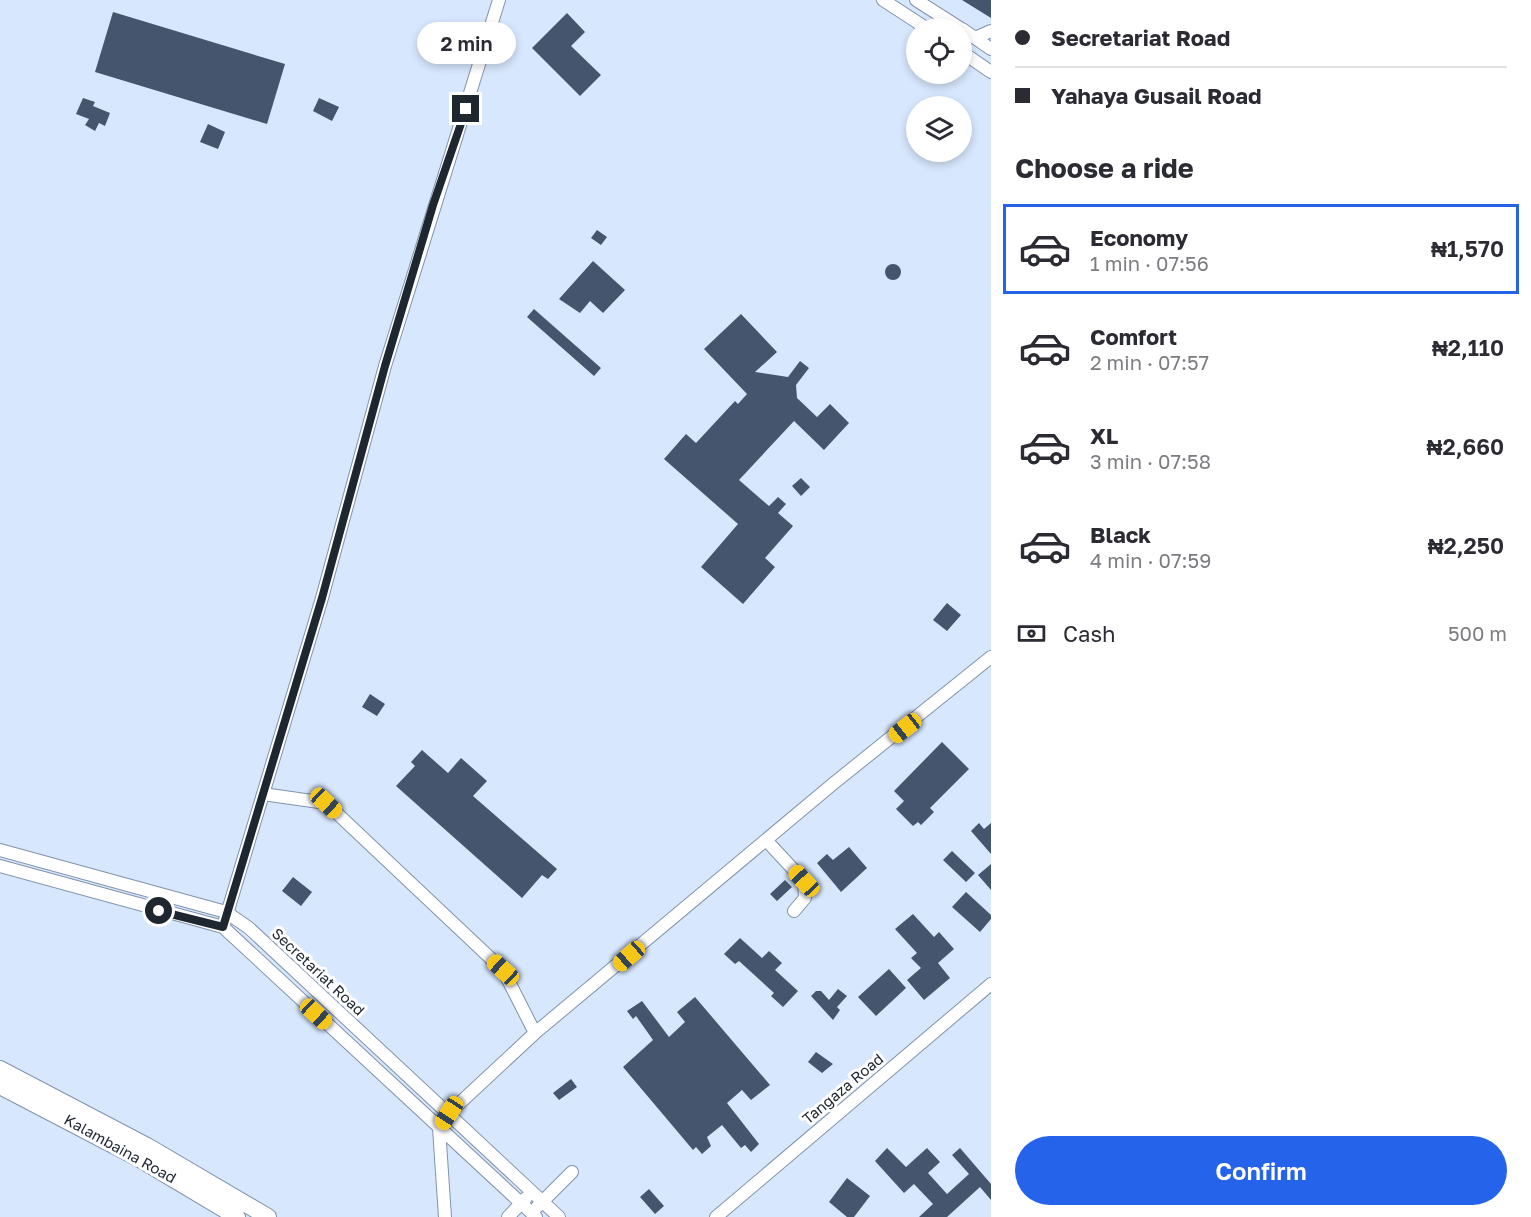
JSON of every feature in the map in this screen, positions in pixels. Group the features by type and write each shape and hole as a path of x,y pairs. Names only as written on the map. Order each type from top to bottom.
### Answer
{"main road":[{"path":"0,1069 147,1146 268,1217"},
{"name":"Kalambaina Road","path":"0,1086 138,1158 237,1217"}],"street":[{"path":"223,927 322,598 388,355 499,0"},
{"path":"883,0 911,18"},
{"path":"916,0 944,18"},
{"path":"975,38 991,31"},
{"path":"972,36 991,49"},
{"path":"972,59 991,72"},
{"path":"446,1217 439,1128 449,1113 535,1033 766,840 991,657"},
{"path":"263,794 326,803 503,970 535,1033"},
{"path":"766,840 804,881 805,898 794,911"},
{"name":"Secretariat Road","path":"0,850 226,912 249,928 559,1217"},
{"path":"0,866 223,927 532,1216 542,1201 572,1173"},
{"name":"Tangaza Road","path":"716,1217 991,984"},
{"path":"508,1217 531,1192"}],"building":[{"path":"962,0 991,0 991,18"},
{"path":"113,12 285,64 267,124 95,72"},
{"path":"567,13 585,32 571,46 601,75 580,96 532,48"},
{"path":"83,98 95,102 93,106 110,113 105,126 99,123 95,131 85,125 89,119 76,114"},
{"path":"319,98 339,107 332,121 313,111"},
{"path":"208,124 225,132 218,149 200,142"},
{"path":"597,230 607,237 601,245 591,238"},
{"path":"593,261 625,290 603,313 590,301 580,313 559,299"},
{"path":"890,264 896,264 901,272 899,278 890,280 885,275 885,269"},
{"path":"534,309 601,368 594,376 527,317"},
{"path":"741,314 777,352 755,372 788,377 800,361 809,368 796,385 797,398 817,417 830,404 849,423 824,450 794,421 739,480 769,506 778,497 786,504 778,513 793,526 765,558 775,567 743,604 701,567 738,524 664,459 686,434 696,443 735,401 738,404 747,394 704,349"},
{"path":"801,478 810,487 801,496 792,486"},
{"path":"947,603 961,615 947,631 933,620"},
{"path":"370,694 385,704 377,716 362,707"},
{"path":"942,742 969,769 930,808 934,812 921,825 918,822 913,826 896,809 904,801 894,791"},
{"path":"422,750 448,773 461,758 487,781 473,796 557,869 548,879 542,875 522,898 396,786 415,766 411,762"},
{"path":"979,823 984,829 991,823 991,854 971,831"},
{"path":"849,847 867,868 841,892 817,863 827,854 833,860"},
{"path":"952,851 975,873 966,882 943,860"},
{"path":"991,864 991,890 978,875"},
{"path":"293,877 312,892 301,906 282,891"},
{"path":"785,880 792,887 777,901 770,894"},
{"path":"966,892 991,915 991,919 980,932 952,907"},
{"path":"913,914 934,937 939,932 954,949 938,963 950,978 924,1000 907,980 921,968 911,958 917,953 895,929"},
{"path":"740,938 762,958 769,951 782,963 775,970 798,991 783,1007 771,996 774,993 739,961 735,964 724,954"},
{"path":"889,969 906,988 876,1016 858,997"},
{"path":"838,989 847,996 837,1007 840,1010 833,1020 811,996 816,991 821,991 829,1000"},
{"path":"695,997 770,1085 751,1100 742,1090 727,1103 759,1144 751,1152 745,1145 741,1148 722,1125 707,1137 711,1146 702,1154 696,1147 693,1150 623,1067 653,1040 636,1016 633,1019 627,1011 642,1001 669,1037 685,1022 677,1012"},
{"path":"816,1052 833,1064 822,1073 808,1062"},
{"path":"571,1079 577,1087 559,1100 553,1093"},
{"path":"887,1148 906,1167 927,1148 940,1162 928,1173 947,1194 969,1174 952,1155 960,1148 991,1184 991,1200 980,1187 947,1217 919,1217 933,1204 914,1184 904,1193 875,1161"},
{"path":"847,1178 870,1196 854,1217 847,1217 829,1202"},
{"path":"649,1189 664,1206 655,1214 640,1197"}],"route":[{"path":"159,911 223,927 322,598 351,481 385,366 433,205 454,150 466,109"}]}
